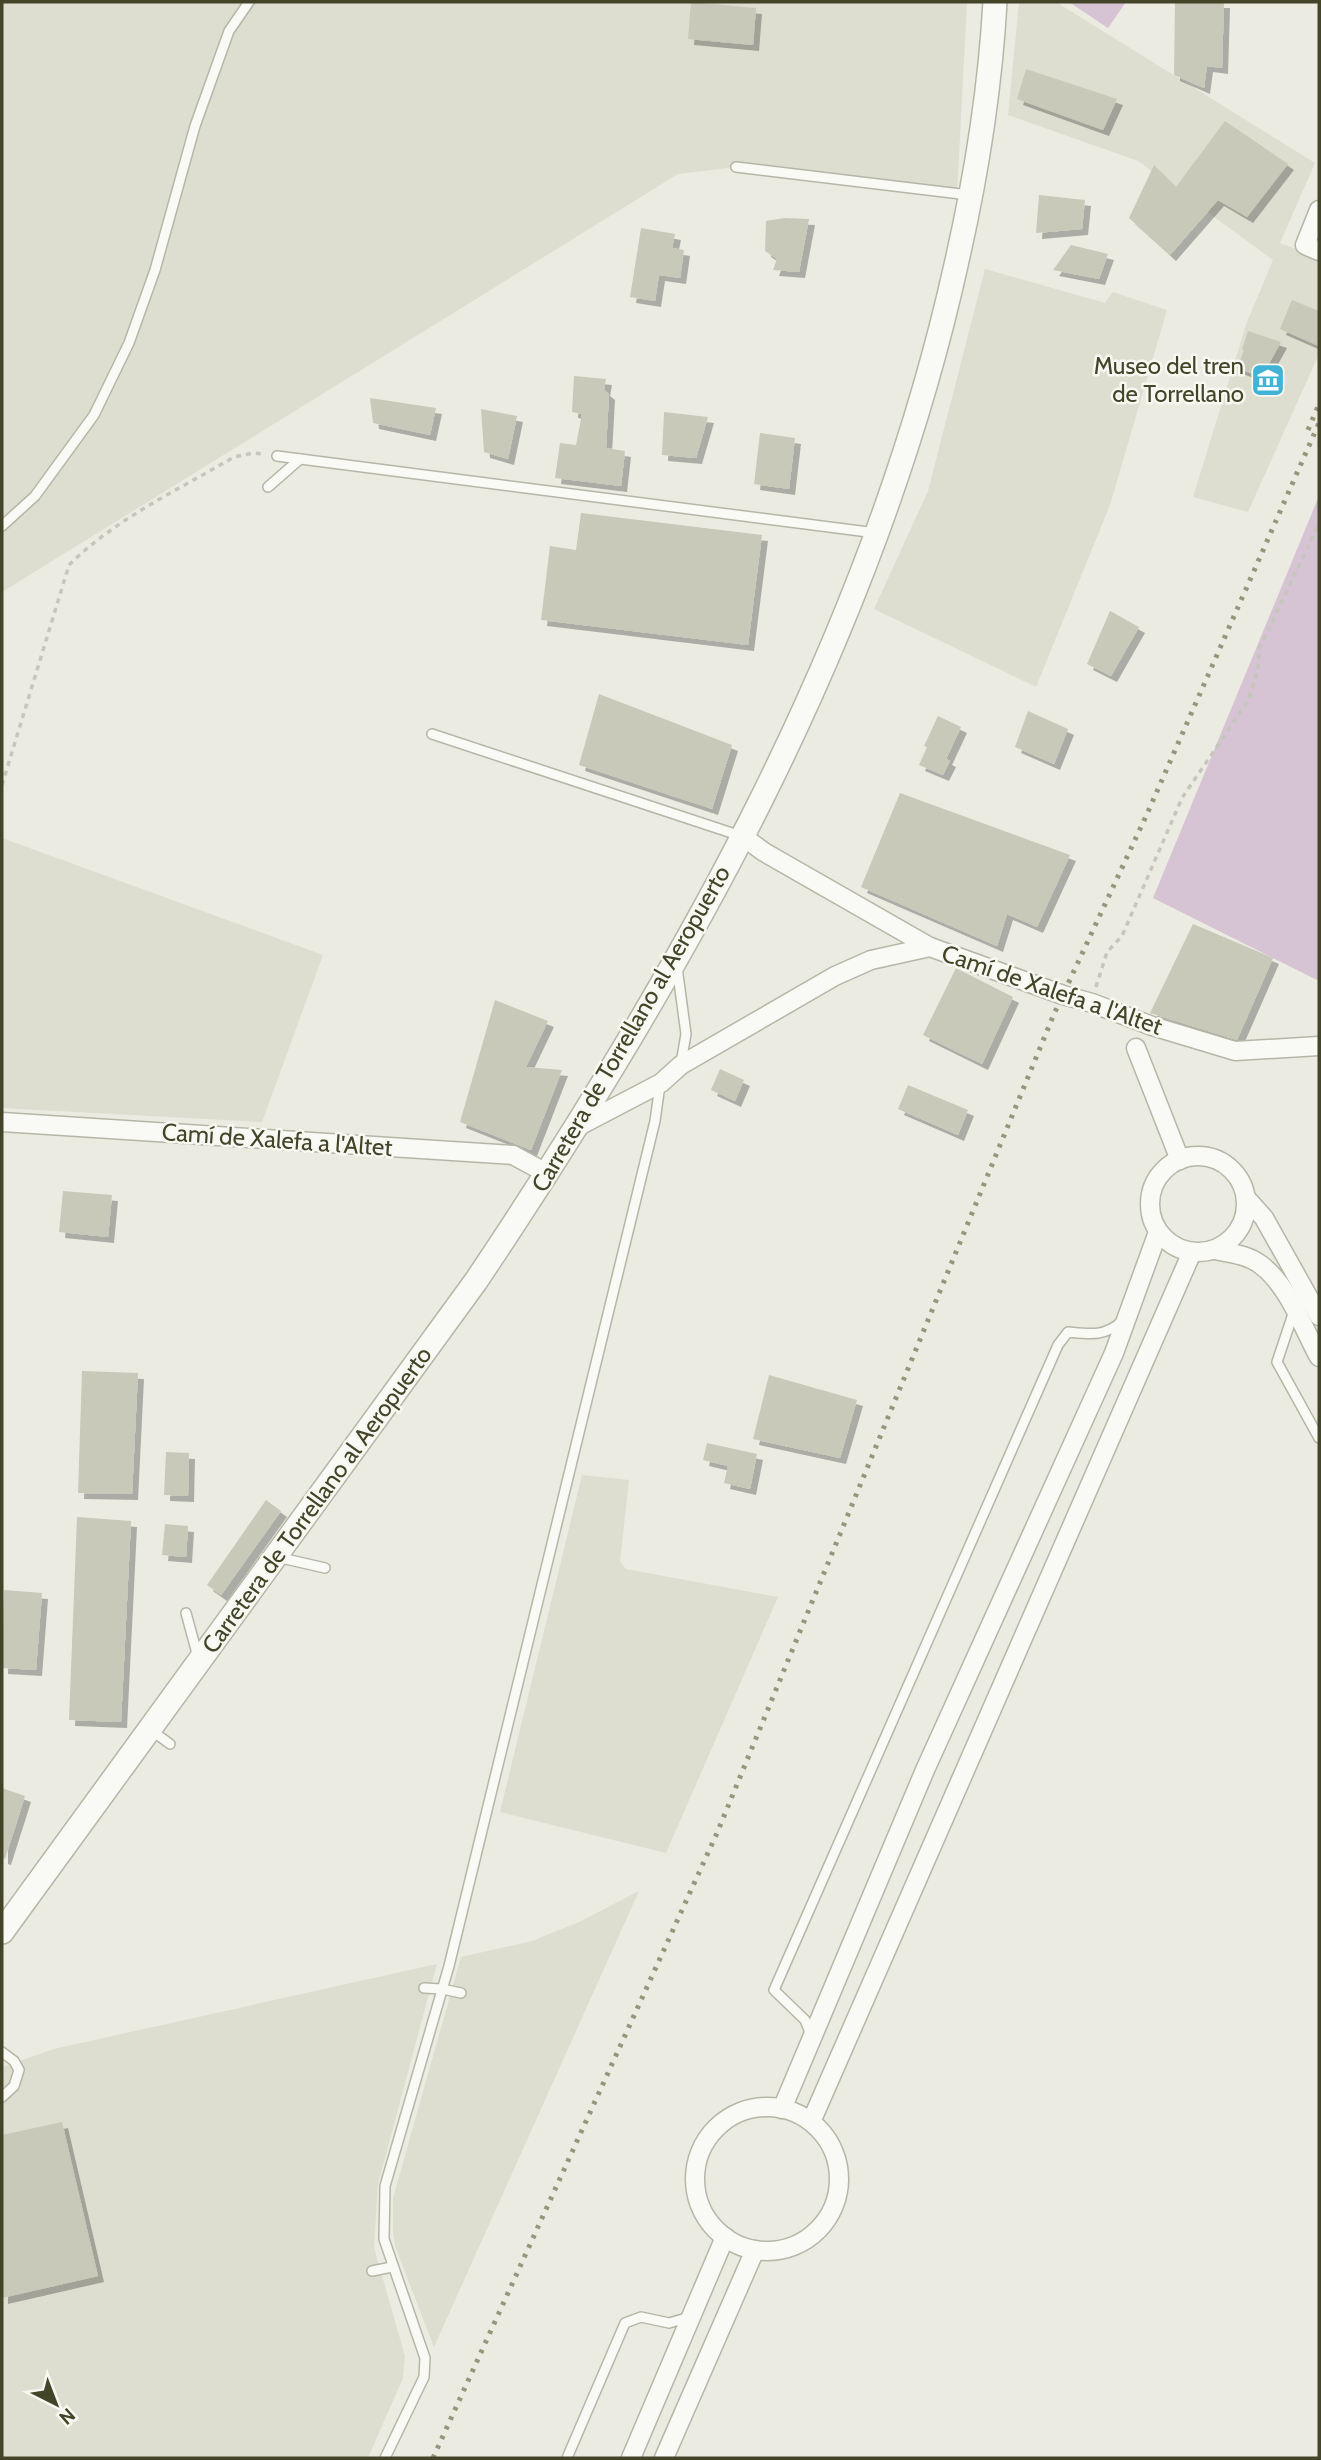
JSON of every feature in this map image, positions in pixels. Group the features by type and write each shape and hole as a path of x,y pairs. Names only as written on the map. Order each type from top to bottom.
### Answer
{"street":[{"name":"Carretera de Torrellano al Aeropuerto","path":"2,1932 468,1292 548,1174 711,898 808,703 879,533 914,428 935,352 970,196 992,52 995,2"},
{"path":"1319,210 1305,245 1319,251"},
{"path":"742,836 764,852 930,947"},
{"name":"Camí de Xalefa a l'Altet","path":"576,1127 661,1083 681,1065 835,976 871,960 930,947 1152,1026 1235,1051 1319,1046"},
{"path":"1136,1048 1180,1160"},
{"name":"Camí de Xalefa a l'Altet","path":"2,1122 513,1155 548,1174"},
{"path":"1319,1316 1264,1218 1247,1199 1233,1170 1220,1161 1205,1156 1189,1156 1161,1172 1153,1186 1150,1202 1152,1218 1158,1232 1169,1243 1192,1252 1215,1250 1241,1255 1261,1266 1282,1288 1319,1357"},
{"path":"1215,1250 1229,1242 1240,1230 1247,1199"},
{"path":"782,2109 925,1770 1114,1353 1158,1232"},
{"path":"811,2122 1192,1252"},
{"path":"765,2107 782,2109 811,2122 827,2140 837,2162 839,2186 832,2209 819,2229 800,2243 778,2251 755,2250 732,2243 714,2229 701,2209 695,2186 696,2163 705,2141 721,2124 741,2112 765,2107"},
{"path":"631,2458 725,2237"},
{"path":"664,2458 755,2250"}],"lane":[{"path":"2,526 35,496 94,415 129,343 155,270 195,126 229,31 249,2"},
{"path":"736,167 970,196"},
{"path":"277,456 879,533"},
{"path":"268,487 300,459"},
{"path":"432,734 742,836"},
{"path":"676,958 686,1034 681,1065"},
{"path":"385,2458 424,2376 425,2358 384,2239 385,2186 442,1989 652,1135 661,1083"},
{"path":"1294,1311 1277,1362 1319,1438"},
{"path":"812,2038 805,2020 774,1990 1058,1345 1068,1332 1096,1334 1111,1331 1127,1316"},
{"path":"276,1557 325,1568"},
{"path":"186,1613 199,1662"},
{"path":"150,1729 170,1744"},
{"path":"424,1988 461,1993"},
{"path":"2,2052 14,2061 19,2070 14,2086 2,2097"},
{"path":"372,2271 392,2267"},
{"path":"567,2458 625,2323 641,2318 669,2323 691,2317"}],"path":[{"path":"2,785 69,565 85,549 122,523 233,457 253,453 277,456"},
{"path":"1092,1003 1107,952 1122,936 1182,798 1248,701 1258,669 1259,649 1319,524"}],"shaded area":[{"path":"2,2 967,2 957,194 736,167 678,174 2,592"},
{"path":"1019,2 1056,2 1315,163 1280,243 1319,258 1319,354 1248,512 1193,497 1247,322 1273,260 1138,161 1008,115"},
{"path":"1069,2 1126,2 1108,28"},
{"path":"985,269 1105,303 1113,292 1167,310 1110,505 1036,687 874,609 928,491"},
{"path":"1319,496 1319,981 1153,898"},
{"path":"2,838 323,955 262,1122 2,1108"},
{"path":"582,1475 629,1480 620,1562 626,1569 778,1597 666,1853 500,1812"},
{"path":"639,1891 434,2347 396,2249 393,2198 461,1957 532,1941 579,1922"},
{"path":"437,1964 378,2184 374,2248 405,2356 403,2378 368,2458 2,2458 2,2067 54,2049"}],"building":[{"path":"691,2 756,8 753,45 688,39"},
{"path":"1175,2 1224,2 1222,68 1207,66 1204,88 1174,75"},
{"path":"1026,69 1117,99 1103,130 1017,99"},
{"path":"1225,121 1288,164 1247,217 1218,200 1170,255 1129,218 1154,165 1176,187"},
{"path":"1039,195 1085,200 1082,229 1036,233"},
{"path":"785,218 809,219 799,272 773,270 777,259 765,251 766,221"},
{"path":"641,228 675,234 672,248 684,250 680,278 659,275 655,301 630,297"},
{"path":"1071,245 1108,254 1099,279 1053,270"},
{"name":"Museo del tren de Torrellano","path":"1292,300 1319,311 1319,346 1280,329"},
{"path":"1248,331 1281,342 1265,371 1258,369 1253,374 1237,368"},
{"path":"574,376 606,379 604,390 609,394 606,448 625,451 621,486 555,478 560,443 576,445 582,414 572,412"},
{"path":"370,398 436,408 430,435 373,423"},
{"path":"481,409 517,416 508,459 484,452"},
{"path":"664,412 708,417 696,458 662,455"},
{"path":"760,433 795,438 789,489 754,484"},
{"path":"581,513 762,535 748,645 541,620 550,546 576,550"},
{"path":"1110,611 1139,627 1111,676 1087,664"},
{"path":"599,694 732,745 712,809 579,765"},
{"path":"1028,711 1068,729 1054,764 1015,747"},
{"path":"938,716 961,727 946,759 950,761 943,775 919,765 927,747 924,746"},
{"path":"900,793 1070,855 1037,927 1007,914 997,946 861,887"},
{"path":"1193,924 1273,958 1237,1040 1150,1013"},
{"path":"956,968 1013,997 982,1064 923,1035"},
{"path":"495,1000 548,1021 526,1067 562,1070 531,1150 460,1122"},
{"path":"720,1069 744,1080 735,1101 711,1090"},
{"path":"908,1085 968,1110 958,1135 898,1109"},
{"path":"63,1191 112,1195 108,1237 59,1232"},
{"path":"82,1371 138,1373 132,1494 78,1493"},
{"path":"769,1375 857,1400 840,1458 753,1439"},
{"path":"707,1443 757,1454 750,1489 724,1483 728,1466 703,1460"},
{"path":"166,1452 189,1453 188,1496 164,1495"},
{"path":"266,1500 281,1511 221,1595 207,1585"},
{"path":"77,1517 131,1521 121,1722 69,1720"},
{"path":"165,1524 188,1526 186,1557 162,1555"},
{"path":"4,1590 42,1593 36,1670 2,1668"},
{"path":"2,1788 25,1796 5,1859 2,1858"},
{"path":"62,2122 98,2276 2,2298 2,2135"}],"railway":[{"path":"1308,430 1319,404"},
{"path":"433,2458 717,1833 1054,1014 1147,814 1319,423"}],"place":[{"name":"Museo del tren de Torrellano","path":"1268,380"}]}
